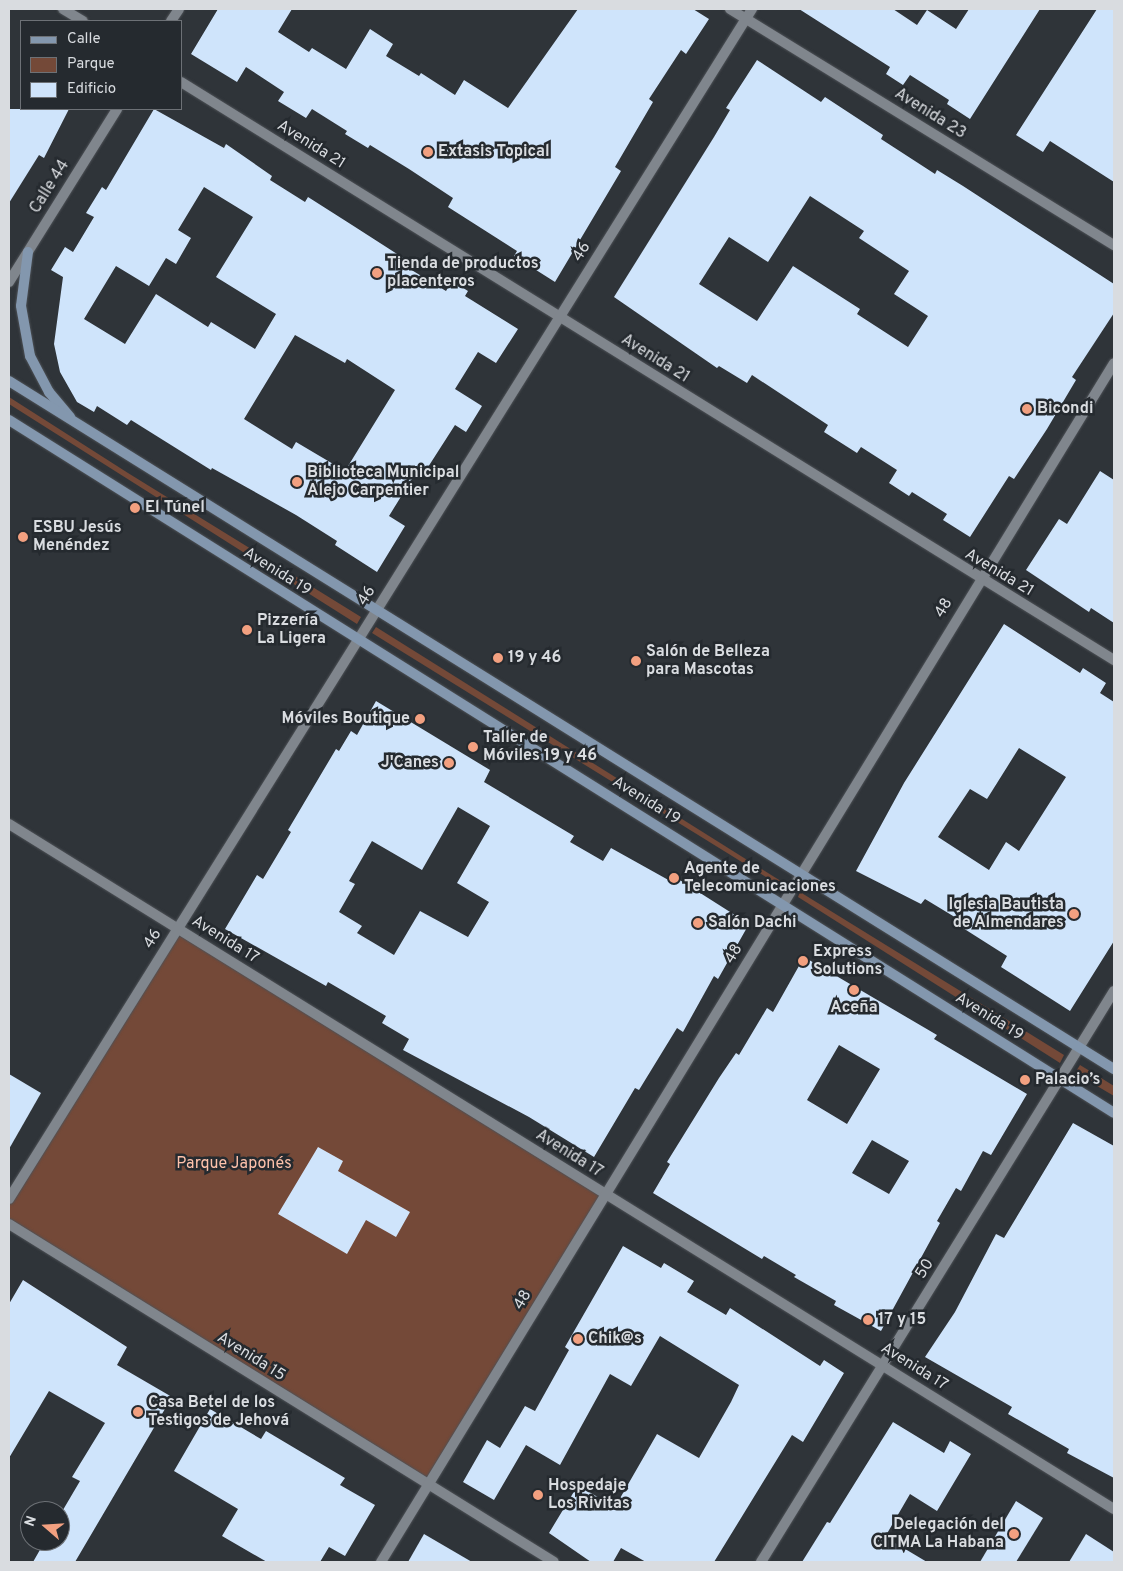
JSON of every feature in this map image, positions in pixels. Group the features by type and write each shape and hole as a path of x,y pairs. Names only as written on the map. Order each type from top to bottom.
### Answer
{"main road":[{"path":"28,252 21,306 30,356 49,392 79,427"},
{"name":"Avenida 19","path":"9,381 79,427 376,610 799,876 1114,1070"},
{"name":"Avenida 19","path":"9,420 1114,1113"}],"street":[{"path":"63,9 81,20"},
{"path":"172,20 179,9"},
{"name":"Avenida 23","path":"730,9 1114,245"},
{"name":"46","path":"9,1199 752,9"},
{"name":"Avenida 21","path":"182,83 979,580 1114,660"},
{"name":"Calle 44","path":"9,282 116,110"},
{"name":"48","path":"381,1562 979,580 1114,363"},
{"name":"Avenida 17","path":"9,824 1114,1509"},
{"name":"50","path":"761,1562 1114,991"},
{"name":"Avenida 15","path":"9,1224 554,1562"}],"green space":[{"path":"9,397 361,617 357,624 9,404"},
{"path":"376,627 784,883 782,887 372,633"},
{"path":"800,892 1064,1055 1060,1063 798,897"},
{"name":"Parque Japonés","path":"178,928 606,1194 429,1484 9,1224 9,1199"},
{"path":"1080,1065 1114,1086 1114,1096 1075,1073"}],"building":[{"path":"218,9 292,9 278,32 309,52 312,48 346,69 370,29 393,44 386,56 419,76 421,73 455,95 464,80 508,108 578,9 693,9 709,19 686,54 681,50 649,99 653,102 615,167 621,171 555,282 514,256 517,251 448,207 453,198 409,169 370,145 368,148 345,134 347,131 312,109 306,118 278,101 284,92 246,67 237,82 191,54"},
{"path":"799,9 893,9 917,25 927,10 956,29 969,9 1040,9 970,119 947,104 949,100 910,75 903,85 886,74 890,67"},
{"path":"1097,9 1114,9 1114,182 1050,141 1043,152 1016,135"},
{"path":"757,60 821,102 825,97 883,135 881,139 935,174 937,170 1114,284 1114,313 1072,377 1076,380 1014,479 1009,476 970,537 943,520 947,514 912,492 909,496 889,483 897,470 861,447 857,453 824,432 828,425 752,375 747,383 719,366 717,368 614,297 730,110 726,108","holes":["810,196 864,231 859,238 909,271 894,294 928,316 908,347 857,314 860,309 793,266 757,321 699,284 729,237 768,262"]},
{"path":"9,109 68,110 44,158 39,155 9,203"},
{"path":"153,110 156,110 224,148 226,144 272,176 270,180 305,202 308,197 408,261 405,266 446,291 452,281 468,291 465,296 518,329 496,363 478,352 455,389 482,406 466,432 455,425 421,478 415,474 389,516 405,526 377,572 335,545 337,541 296,515 212,468 211,470 131,420 127,425 97,406 94,412 77,402 60,372 54,344 63,277 51,270 65,247 73,252 94,217 86,213 102,187 106,190","holes":["204,187 253,217 216,277 276,314 255,349 211,322 208,327 156,294 125,344 84,319 116,266 149,286 166,258 176,264 191,238 178,230","295,335 345,363 347,359 395,390 345,471 296,442 292,449 244,419"]},
{"path":"1100,471 1114,480 1114,623 1091,608 1089,612 1026,570 1059,519 1067,524"},
{"path":"1004,624 1080,673 1083,668 1106,683 1100,693 1114,702 1114,941 1070,1011 1001,967 1007,956 955,923 958,919 925,899 921,904 856,871 904,783","holes":["1019,748 1066,777 1019,851 1006,842 989,870 938,837 970,789 987,799"]},
{"path":"376,701 490,770 484,782 574,836 570,842 603,861 611,848 672,882 675,877 749,924 718,979 714,976 683,1032 677,1028 639,1090 635,1088 594,1157 529,1117 403,1050 409,1039 382,1023 386,1016 328,982 326,986 225,929 257,875 263,879 291,832 288,830 336,749 339,751 351,731 357,735","holes":["458,807 490,826 457,883 489,902 468,937 420,911 394,955 357,933 362,926 339,912 355,884 349,881 372,841 422,870"]},
{"path":"804,957 937,1035 934,1039 1027,1094 991,1155 983,1151 961,1191 956,1188 937,1221 940,1223 881,1331 834,1305 836,1301 794,1277 796,1275 764,1256 762,1259 653,1193 670,1164 667,1162 719,1078 736,1053 739,1055 767,1008 773,1012","holes":["839,1045 880,1069 847,1124 807,1100","872,1140 909,1161 889,1194 852,1173"]},
{"path":"9,1074 41,1093 9,1149"},
{"path":"1073,1123 1114,1146 1114,1478 1067,1453 1069,1449 1008,1414 1012,1407 925,1357 955,1312 996,1234 1004,1238"},
{"path":"318,1147 343,1161 338,1171 410,1212 396,1237 366,1220 347,1254 278,1214"},
{"path":"623,1246 661,1268 664,1263 694,1281 687,1292 726,1315 730,1308 820,1366 824,1360 844,1373 803,1442 792,1435 714,1562 646,1562 621,1548 613,1562 591,1562 549,1533 578,1485 609,1504 613,1497 619,1500 657,1434 699,1458 731,1402 739,1385 660,1336 631,1386 610,1374 560,1465 526,1445 494,1500 463,1482 487,1440 500,1448 525,1406 535,1411 569,1350 565,1347"},
{"path":"23,1280 127,1347 117,1365 172,1397 75,1562 33,1562 39,1551 70,1551 70,1501 68,1501 80,1481 72,1477 105,1423 49,1391 9,1458 9,1304"},
{"path":"210,1409 261,1439 266,1431 345,1478 340,1485 375,1505 345,1556 329,1547 320,1562 267,1562 222,1536 238,1509 174,1471"},
{"path":"893,1422 944,1453 950,1441 971,1454 937,1511 910,1494 885,1537 927,1562 802,1562 827,1522 830,1523"},
{"path":"1016,1501 1043,1518 1016,1562 980,1562"},
{"path":"424,1534 472,1562 408,1562"},
{"path":"1086,1534 1114,1552 1114,1562 1069,1562"}],"place":[{"name":"Extasis Topical","path":"428,152"},
{"name":"Tienda de productos placenteros","path":"377,273"},
{"name":"Bicondi","path":"1027,409"},
{"name":"Biblioteca Municipal Alejo Carpentier","path":"297,482"},
{"name":"El Túnel","path":"135,508"},
{"name":"ESBU Jesús Menéndez","path":"23,537"},
{"name":"Pizzería La Ligera","path":"247,630"},
{"name":"19 y 46","path":"498,658"},
{"name":"Salón de Belleza para Mascotas","path":"636,661"},
{"name":"Móviles Boutique","path":"420,719"},
{"name":"Taller de Móviles 19 y 46","path":"473,747"},
{"name":"J'Canes","path":"449,763"},
{"name":"Agente de Telecomunicaciones","path":"674,878"},
{"name":"Iglesia Bautista de Almendares","path":"1074,914"},
{"name":"Salón Dachi","path":"698,923"},
{"name":"Express Solutions","path":"803,961"},
{"name":"Aceña","path":"854,990"},
{"name":"Palacio’s","path":"1025,1080"},
{"name":"17 y 15","path":"868,1320"},
{"name":"Chik@s","path":"578,1339"},
{"name":"Casa Betel de los Testigos de Jehová","path":"138,1412"},
{"name":"Hospedaje Los Rivitas","path":"538,1495"},
{"name":"Delegación del CITMA La Habana","path":"1014,1534"}]}
